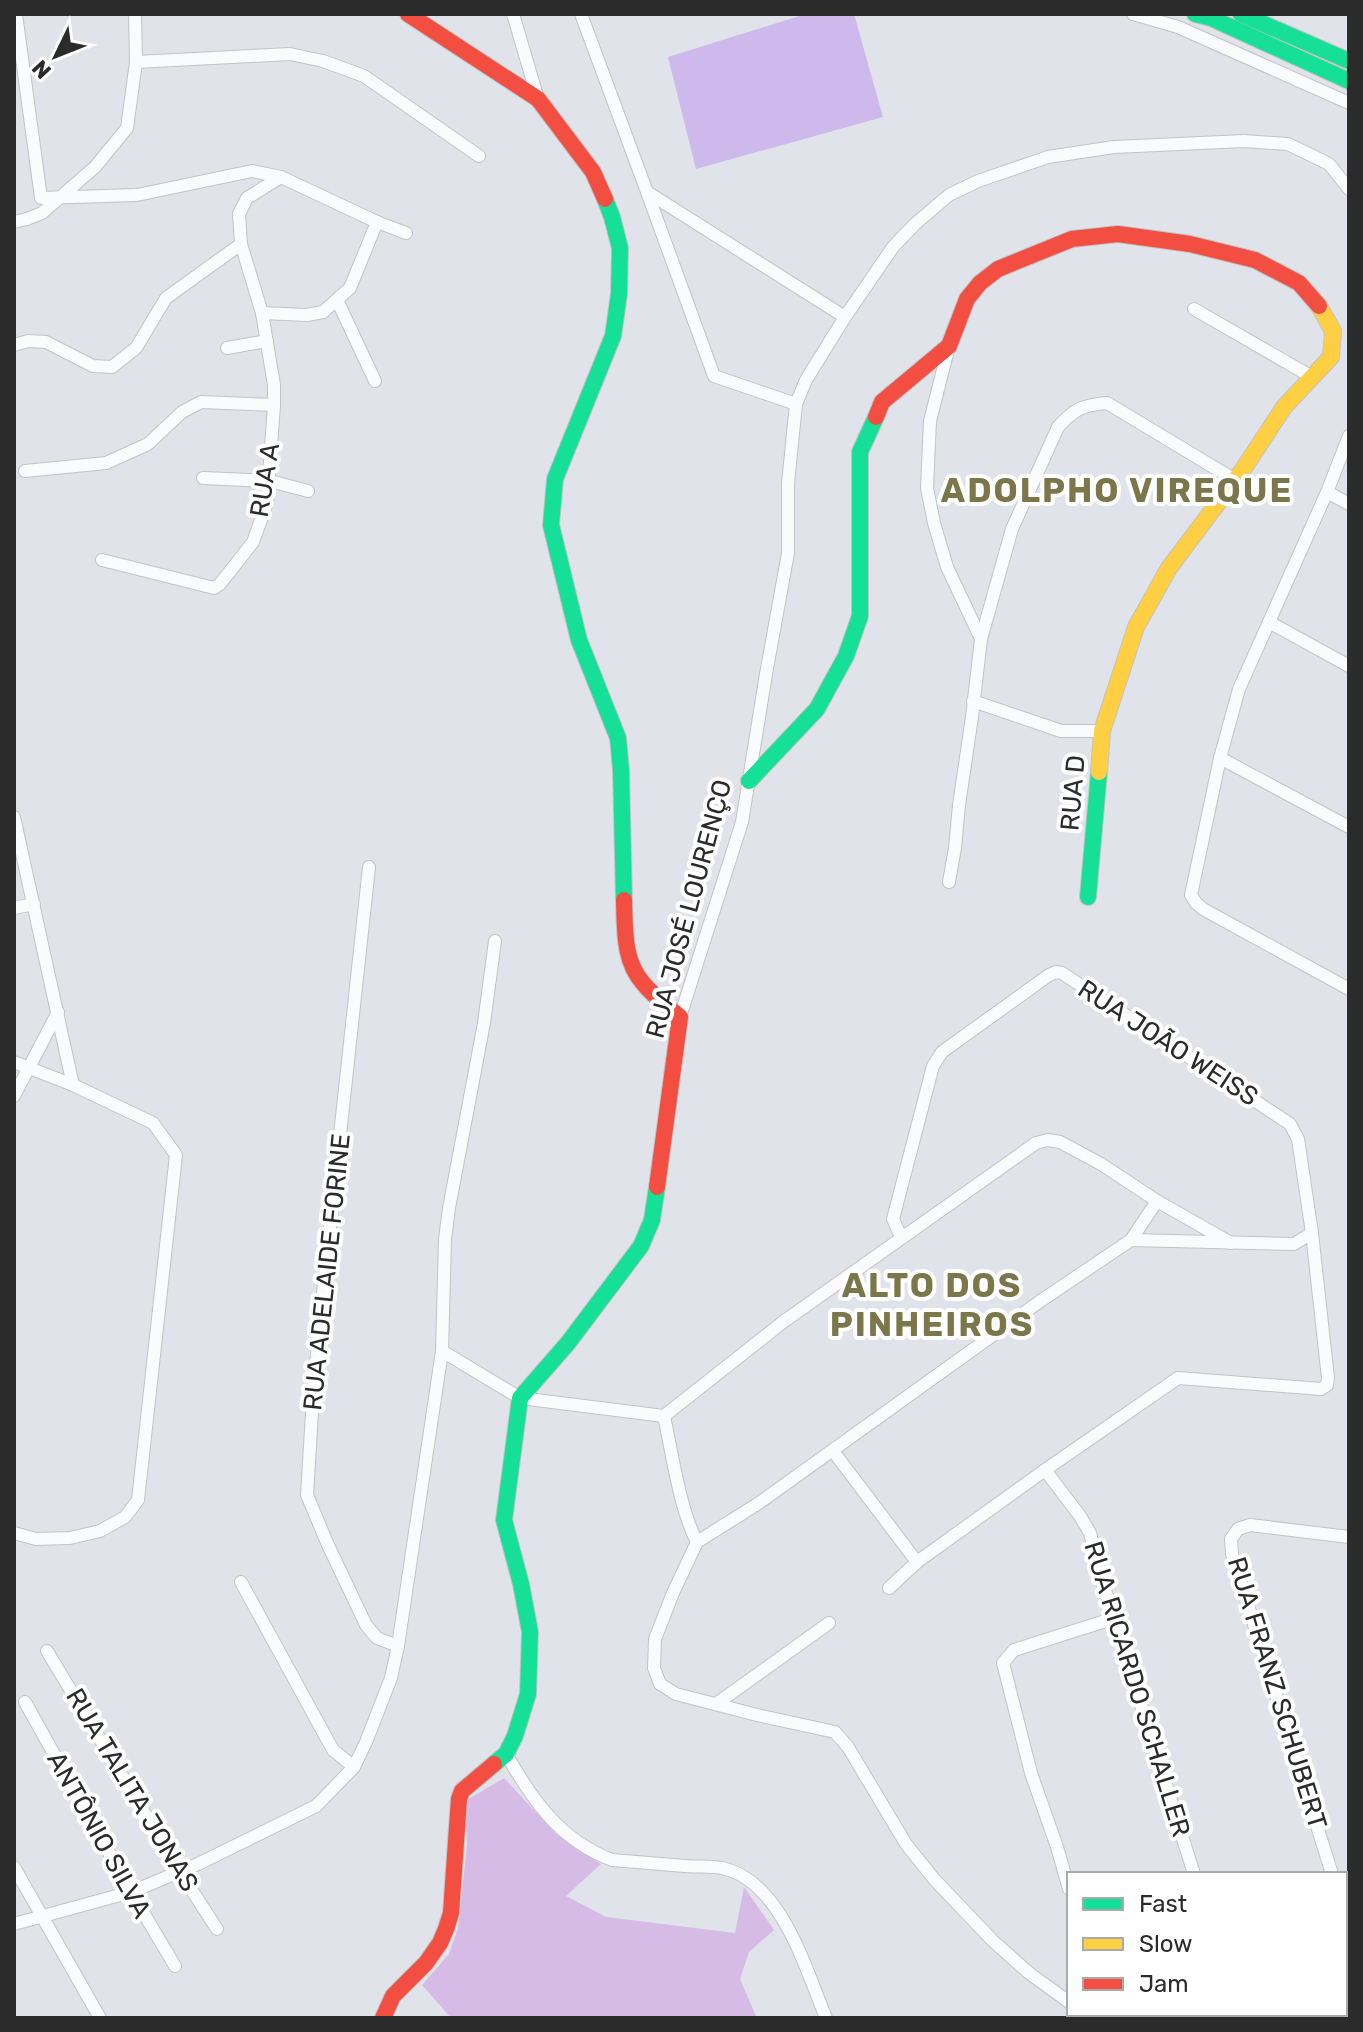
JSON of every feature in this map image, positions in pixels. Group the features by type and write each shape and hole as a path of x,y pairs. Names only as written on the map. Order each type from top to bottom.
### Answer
{"street":[{"path":"16,14 41,198 137,195 252,171 281,177 406,233"},
{"path":"14,222 42,213 95,167 127,128 136,62 135,14"},
{"path":"408,14 538,99 593,172 612,217 620,248 619,294 613,336 555,479 551,525 579,640 618,738 625,935 630,963 642,983 680,1017"},
{"path":"513,14 538,99"},
{"path":"581,14 714,376 796,404"},
{"path":"1133,14 1178,27 1349,103"},
{"path":"1195,14 1211,18 1349,81"},
{"path":"1241,14 1348,55"},
{"path":"136,62 290,54 323,61 364,76 479,156"},
{"name":"RUA JOSÉ LOURENÇO","path":"520,1398 568,1343 641,1246 652,1220 680,1017 742,822 788,553 788,483 796,404 806,380 845,317 893,247 949,195 978,181 1048,157 1114,147 1244,141 1288,144 1329,164 1349,189"},
{"path":"14,345 28,341 46,342 93,366 112,367 136,348 166,298 241,244 239,214 247,198 281,177"},
{"path":"647,192 845,317"},
{"path":"262,313 307,315 323,312 350,288 377,222"},
{"path":"981,639 947,567 927,488 930,421 949,346 967,299 980,283 998,269 1072,239 1118,234 1190,244 1255,260 1299,283 1318,305 1333,331 1331,357 1284,407 1235,480 1169,568 1136,627 1102,731"},
{"name":"RUA A","path":"102,560 214,588 253,542 267,503 270,481 274,385 262,313 241,244"},
{"path":"337,300 375,381"},
{"path":"1194,309 1312,377"},
{"path":"227,348 267,341"},
{"path":"749,781 817,709 851,643 860,616 860,452 882,402 949,346"},
{"path":"25,471 106,463 148,444 182,412 201,402 274,405"},
{"path":"949,882 981,639 1012,529 1058,427 1069,414 1086,405 1107,403 1235,480"},
{"path":"1349,436 1239,689 1220,758 1191,895 1203,909 1349,989"},
{"path":"203,478 270,481 308,491"},
{"path":"1327,492 1349,504"},
{"path":"1269,622 1349,666"},
{"name":"RUA D","path":"973,701 1061,731 1102,731 1088,897"},
{"path":"1220,758 1349,827"},
{"path":"14,817 73,1085"},
{"name":"RUA ADELAIDE FORINE","path":"369,867 313,1396 307,1495 366,1625 377,1638 398,1646"},
{"path":"14,908 34,904"},
{"path":"14,1924 131,1892 180,1872 316,1806 354,1767 391,1678 398,1646 442,1351 445,1239 449,1208 484,1023 495,941"},
{"name":"RUA JOÃO WEISS","path":"901,1237 893,1219 933,1066 942,1052 1056,972 1062,973 1290,1124 1298,1139 1312,1233 1327,1385 1321,1389 1178,1378 1045,1470"},
{"path":"14,1096 58,1012"},
{"path":"14,1062 73,1085 153,1123 176,1155 138,1500 125,1517 100,1531 70,1538 36,1539 14,1533"},
{"path":"442,1351 520,1398 664,1416 783,1322 901,1237 1036,1143 1048,1140 1060,1142 1101,1164 1157,1201 1231,1243"},
{"path":"1067,2001 993,1941 934,1879 906,1844 848,1747 835,1732 676,1694 660,1684 654,1668 655,1639 697,1542 759,1503 1131,1240 1157,1201"},
{"path":"1183,1240 1193,1222"},
{"path":"1131,1240 1294,1244 1312,1233"},
{"path":"383,2018 389,2000 432,1956 447,1930 451,1913 459,1799 462,1791 506,1754 528,1694 530,1632 504,1520 520,1398"},
{"path":"664,1416 682,1498 697,1542"},
{"path":"833,1451 917,1562"},
{"path":"889,1588 917,1562 1045,1470"},
{"name":"RUA RICARDO SCHALLER","path":"1045,1470 1090,1533 1193,1872"},
{"name":"RUA FRANZ SCHUBERT","path":"1331,1872 1232,1554 1231,1539 1238,1529 1250,1525 1349,1537"},
{"path":"241,1582 333,1750 354,1767"},
{"path":"1067,1882 1031,1773 1003,1663 1014,1650 1115,1618"},
{"path":"716,1704 829,1623"},
{"name":"RUA TALITA JONAS","path":"47,1651 217,1929"},
{"name":"ANTÔNIO SILVA","path":"25,1702 175,1966"},
{"path":"506,1754 550,1819 566,1835 603,1857 722,1868 758,1887 788,1927 826,2018"},
{"path":"14,1867 100,2018"}],"shaded area":[{"path":"806,14 854,14 883,117 696,169 668,57"},
{"path":"504,1778 557,1835 601,1864 566,1896 606,1917 735,1933 744,1887 774,1930 749,1952 740,1979 756,2016 451,2018 422,1985 449,1954 458,1928 467,1845 465,1801"}],"traffic: fast":[{"path":"1195,14 1211,18 1349,81"},
{"path":"1241,14 1349,61"},
{"path":"605,199 620,248 619,294 613,336 555,479 551,525 579,640 618,738 624,900"},
{"path":"749,781 817,709 846,656 860,616 860,452 876,417"},
{"path":"1088,897 1099,772"},
{"path":"494,1764 506,1754 515,1736 528,1694 530,1632 504,1520 520,1398 568,1343 641,1246 652,1220 657,1187"}],"traffic: slow":[{"path":"1099,772 1102,731 1136,627 1169,568 1242,471 1284,407 1331,357 1333,331 1319,306"}],"traffic: jam":[{"path":"408,14 538,99 593,172 605,199"},
{"path":"876,417 882,402 949,346 967,299 980,283 998,269 1072,239 1118,234 1190,244 1255,260 1299,283 1319,306"},
{"path":"624,900 626,944 636,974 656,997 680,1017 657,1187"},
{"path":"383,2018 393,1996 426,1963 440,1943 451,1913 459,1799 462,1791 494,1764"}],"district":[{"name":"ADOLPHO VIREQUE","path":"1117,490"},
{"name":"ALTO DOS PINHEIROS","path":"932,1304"}]}
